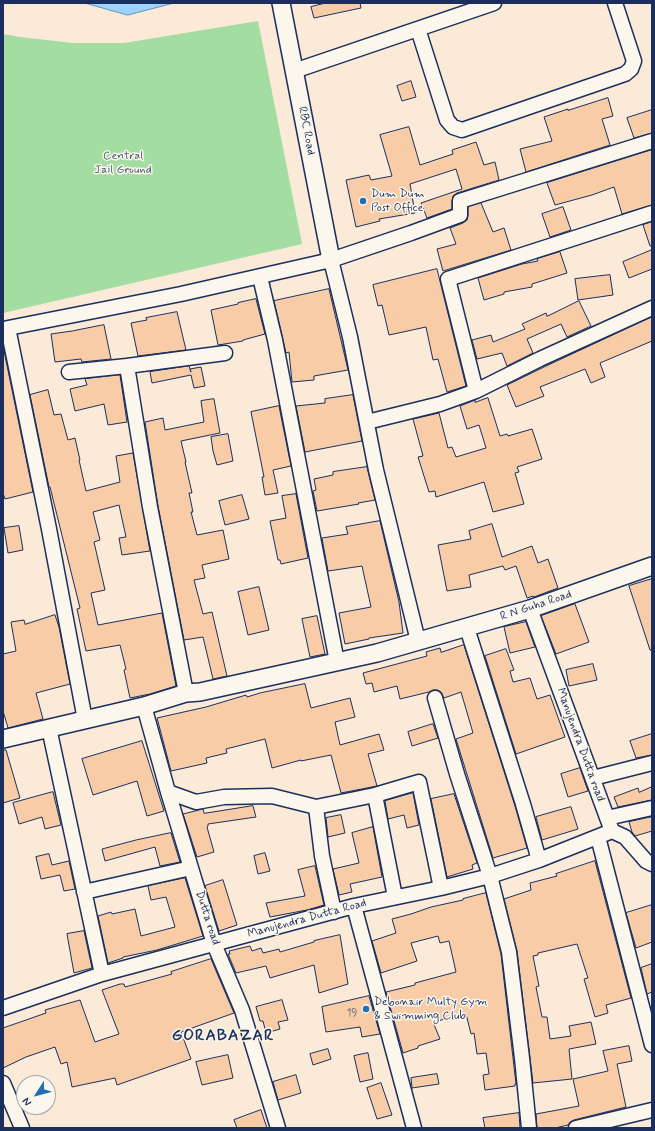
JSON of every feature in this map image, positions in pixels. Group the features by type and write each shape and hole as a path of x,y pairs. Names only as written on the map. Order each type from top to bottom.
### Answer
{"street":[{"name":"RBC Road","path":"281,3 331,260"},
{"path":"294,71 494,3"},
{"path":"418,29 447,120 453,127 462,130 625,74 631,69 634,61 615,3"},
{"path":"85,720 49,529 5,328 181,294 331,260 460,215 460,201 652,141"},
{"path":"476,391 448,279 652,213"},
{"path":"331,260 350,337 376,470 418,641"},
{"path":"260,277 275,340 337,662"},
{"path":"367,422 440,404 476,391 540,359 652,308"},
{"path":"69,372 225,353"},
{"path":"127,366 150,507 186,694"},
{"name":"R N Guha Road","path":"3,739 144,706 186,694 377,653 530,609 652,566"},
{"name":"Manujendra Dutta road","path":"530,609 609,825"},
{"path":"467,628 523,804 539,860"},
{"path":"435,698 457,774 490,876 509,952 529,1128"},
{"name":"Dutta road","path":"144,706 168,792 214,944 242,1010 278,1128"},
{"path":"48,728 102,974"},
{"path":"593,778 652,763"},
{"path":"168,792 196,802 224,797 272,796 316,807 375,795 419,782 441,888"},
{"path":"375,795 395,897"},
{"path":"316,807 322,856 334,912"},
{"name":"Manujendra Dutta Road","path":"3,1008 102,974 354,906 490,876 539,860 598,837 609,825 652,808"},
{"path":"609,825 624,837 646,861 652,864"},
{"path":"598,837 652,1042"},
{"path":"84,892 191,868"},
{"path":"354,906 414,1128"},
{"path":"3,1083 22,1128"},
{"path":"576,1128 652,1110"}],"green space":[{"name":"Central Jail Ground","path":"258,21 302,244 3,313 3,34 73,43 124,43"}],"water":[{"path":"85,3 174,3 128,15"}],"building":[{"path":"326,3 360,3 361,8 314,18 311,7"},
{"path":"411,81 416,97 402,101 397,86"},
{"path":"608,98 613,116 602,119 610,145 526,172 520,149 552,141 544,117"},
{"path":"652,110 652,133 634,138 627,118"},
{"path":"409,127 420,165 453,154 452,150 476,142 484,165 495,162 499,180 457,193 453,196 452,209 427,218 421,203 462,189 456,169 410,184 415,213 379,219 380,221 356,227 346,180 369,175 371,180 392,176 380,135"},
{"path":"652,150 652,205 622,214 614,187 592,195 555,205 547,183"},
{"path":"481,203 493,232 504,228 511,250 443,271 437,249 456,244 450,228 467,220 468,207"},
{"path":"563,207 571,230 550,237 542,214"},
{"path":"652,222 652,246 650,246 643,225"},
{"path":"652,250 652,269 629,278 623,262"},
{"path":"560,252 567,273 532,284 532,287 504,292 504,294 484,300 478,278 522,264 538,261 537,259"},
{"path":"437,269 466,386 447,392 438,359 433,360 426,327 389,335 382,305 378,306 373,285"},
{"path":"610,275 613,295 578,300 575,279"},
{"path":"329,289 348,370 314,376 314,380 292,382 289,352 286,353 274,301"},
{"path":"256,299 265,334 243,341 218,345 211,310"},
{"path":"579,301 591,326 567,337 561,324 527,339 533,353 507,366 502,353 477,359 472,340 491,335 493,342 525,329 522,324 546,313 547,316"},
{"path":"177,312 186,350 138,356 131,323 147,320 146,318"},
{"path":"652,317 652,341 600,363 605,377 591,383 585,369 540,387 544,396 516,407 507,385"},
{"path":"104,325 111,359 82,362 81,359 55,362 51,334"},
{"path":"3,346 33,492 5,499 3,493"},
{"path":"189,366 190,369 201,367 205,386 194,388 191,375 152,383 150,372"},
{"path":"120,375 127,422 108,425 104,404 75,411 70,389 87,385 85,379"},
{"path":"48,390 54,415 61,414 68,440 75,438 86,491 120,482 116,456 133,453 150,551 122,555 119,538 126,537 119,505 93,512 100,540 94,542 105,590 91,593 98,625 162,613 176,686 130,698 124,670 126,669 120,645 86,651 77,609 80,608 49,487 30,395"},
{"path":"353,395 362,441 305,452 296,406 325,403 325,399"},
{"path":"488,398 500,436 507,434 508,436 532,429 542,459 517,467 519,472 515,473 524,504 493,512 484,482 436,497 435,491 429,492 418,457 423,456 413,419 439,413 448,448 452,447 456,457 486,448 479,425 467,429 460,406 475,400 475,402"},
{"path":"214,399 220,433 181,441 192,493 189,493 193,512 191,512 197,535 223,530 229,559 202,565 205,578 194,580 203,614 212,612 227,676 213,679 203,637 184,640 158,506 145,422 163,418 165,430 204,422 201,401"},
{"path":"279,406 291,466 273,470 278,493 265,495 262,477 264,477 251,412"},
{"path":"228,434 233,461 217,465 211,437"},
{"path":"367,467 375,500 317,511 313,491 316,490 314,479 333,475 333,472"},
{"path":"296,494 308,558 281,564 280,560 278,560 270,521 286,518 282,496"},
{"path":"242,495 249,519 225,525 219,501"},
{"path":"380,521 399,602 403,633 369,638 345,644 339,613 371,607 362,566 328,571 322,538 348,534 346,527"},
{"path":"492,524 502,557 532,546 538,563 548,559 558,588 527,598 516,566 505,570 503,566 469,575 471,587 447,591 438,545 471,539 469,531"},
{"path":"19,526 23,550 8,553 4,528"},
{"path":"652,579 652,650 650,650 629,586"},
{"path":"259,587 269,630 248,635 238,592"},
{"path":"575,604 589,642 556,654 541,616"},
{"path":"55,615 59,627 70,684 36,693 43,719 8,728 3,711 3,654 16,651 11,622 24,620 25,624"},
{"path":"317,616 325,654 310,657 302,619"},
{"path":"526,622 535,647 510,653 504,627"},
{"path":"464,645 527,848 493,858 456,739 473,733 461,692 444,698 441,692 438,690 433,690 400,699 397,686 374,692 372,683 366,684 363,673 427,656 426,652 440,648 441,652"},
{"path":"506,649 514,670 510,671 513,682 530,678 537,699 550,695 565,737 516,754 485,656"},
{"path":"593,664 597,680 569,686 566,670"},
{"path":"305,684 311,708 350,698 355,717 335,722 340,745 379,734 384,750 368,754 377,786 341,793 331,755 301,760 272,768 265,739 226,749 227,753 206,758 207,763 171,771 157,718 206,707 246,695 247,697"},
{"path":"433,724 438,738 412,746 408,732"},
{"path":"652,734 652,755 636,758 630,741"},
{"path":"142,741 164,811 147,816 137,781 93,795 82,759"},
{"path":"3,750 6,750 20,798 3,803"},
{"path":"580,768 588,791 568,797 561,774"},
{"path":"652,787 652,800 618,807 614,797 638,788 639,792"},
{"path":"53,792 61,825 45,829 42,817 19,824 13,803"},
{"path":"413,793 419,825 407,828 404,815 388,819 385,801"},
{"path":"454,794 477,863 472,865 473,869 447,877 431,799"},
{"path":"253,806 256,817 208,824 207,827 214,852 197,857 183,814 203,809 204,813"},
{"path":"571,807 578,829 542,840 536,817"},
{"path":"341,815 345,833 328,837 326,818"},
{"path":"652,817 652,831 635,836 629,822"},
{"path":"373,827 382,877 350,884 352,892 339,895 333,869 359,863 352,833"},
{"path":"171,833 180,862 160,866 155,847 105,861 102,849"},
{"path":"265,853 270,871 258,874 254,856"},
{"path":"49,854 52,865 69,861 75,889 64,891 60,875 41,879 36,857"},
{"path":"595,861 631,998 606,1005 608,1013 595,1017 584,979 588,978 577,944 538,953 538,955 533,956 539,986 536,987 542,1017 547,1017 550,1039 571,1036 569,1026 591,1022 596,1044 569,1049 572,1079 533,1083 517,951 504,899 531,890 530,883 557,876 556,874"},
{"path":"315,866 324,905 270,917 266,903 305,896 298,870"},
{"path":"185,878 203,936 157,950 123,957 108,963 98,916 111,912 112,914 135,909 141,936 175,927 166,897 151,900 148,886"},
{"path":"223,880 237,925 219,931 205,886"},
{"path":"486,893 501,954 516,1084 515,1086 485,1090 483,1075 489,1074 486,1053 477,1054 474,1033 471,1034 466,1014 433,1022 440,1039 418,1046 418,1048 403,1053 386,992 415,985 415,983 456,972 449,941 440,943 438,936 411,943 417,961 381,973 372,941 396,933 392,919"},
{"path":"652,905 652,942 636,948 626,913"},
{"path":"84,931 92,968 74,973 67,934"},
{"path":"340,935 348,984 319,993 314,965 270,978 266,966 236,973 228,954 230,954 229,951 250,946 252,951 261,948 263,953 279,949 280,952 314,941"},
{"path":"211,959 234,1013 181,1032 191,1059 117,1085 115,1078 72,1087 67,1062 61,1064 55,1047 26,1057 3,1068 3,1028 46,1013 45,1010 80,1000 95,1042 119,1034 102,990 120,984 124,984 125,987 172,974 171,972"},
{"path":"652,964 652,992 647,994 641,968"},
{"path":"369,996 380,1034 362,1037 360,1027 326,1032 322,1007"},
{"path":"282,1000 288,1020 278,1022 280,1029 266,1033 263,1021 260,1021 256,1007"},
{"path":"629,1046 632,1061 617,1064 626,1107 574,1120 568,1125 555,1128 537,1128 536,1114 579,1106 573,1079 608,1071 603,1051"},
{"path":"328,1049 331,1059 313,1065 310,1054"},
{"path":"368,1053 373,1079 360,1082 354,1056"},
{"path":"228,1055 233,1078 202,1085 196,1062"},
{"path":"437,1074 439,1084 412,1088 411,1078"},
{"path":"296,1075 301,1093 278,1100 273,1082"},
{"path":"381,1083 392,1115 377,1119 367,1088"},
{"path":"261,1110 267,1128 237,1128 234,1120"},
{"path":"519,1113 520,1128 485,1128 483,1118"}],"place":[{"name":"Dum Dum Post Office","path":"363,201"},
{"name":"Debonair Multy Gym & Swimming Club","path":"366,1009"}],"district":[{"name":"GORABAZAR","path":"223,1037"}]}
